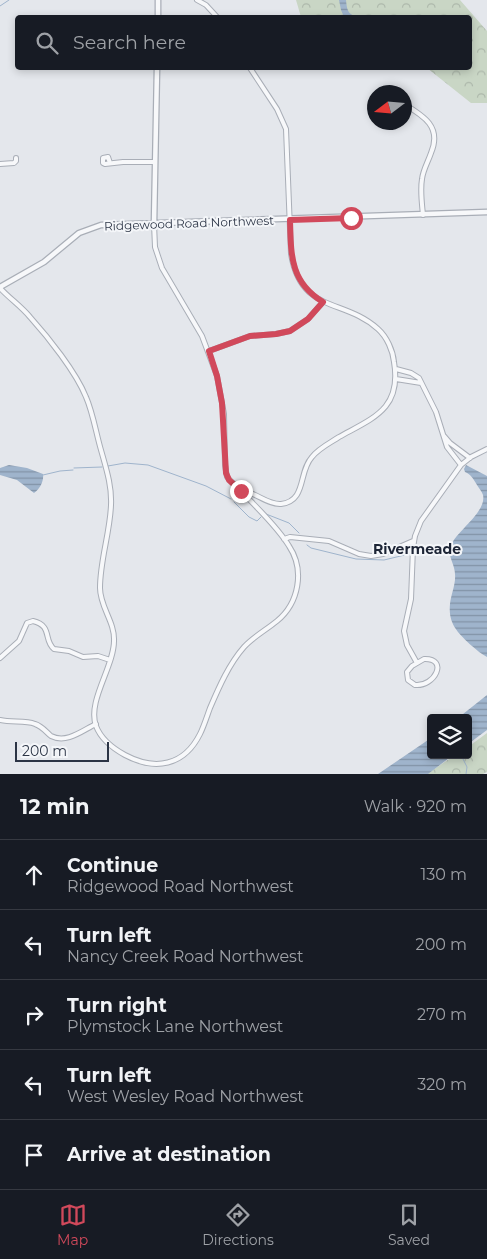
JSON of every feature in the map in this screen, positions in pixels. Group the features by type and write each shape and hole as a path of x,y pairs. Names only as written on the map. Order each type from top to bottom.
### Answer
{"street":[{"path":"158,0 158,15"},
{"path":"197,0 206,5 215,15"},
{"path":"0,287 30,316 80,383 89,405 111,495 110,520 100,588 102,604 114,633 114,646 94,708 96,724 100,734 116,750 129,757 147,764 158,765 169,762 178,758 189,749 200,734 216,696 235,659 250,642 282,616 293,600 298,584 298,569 293,553 284,539 229,480 226,473 222,403 217,376 209,351 194,321 162,268 155,247 157,70"},
{"path":"241,491 277,504 292,500 299,493 305,469 311,457 322,448 377,416 391,398 396,379 396,369 391,348 378,329 357,314 323,302 306,289 295,271 291,254 286,129 277,109 251,70"},
{"path":"412,109 427,119 434,132 434,146 422,179 423,215"},
{"path":"0,164 14,163 16,158"},
{"path":"110,162 155,162"},
{"name":"Ridgewood Road Northwest","path":"0,287 44,262 73,237 86,229 101,226 487,212"},
{"path":"209,351 250,336 290,331 308,319 323,302"},
{"path":"396,369 411,372 419,378 432,404 449,451 461,465"},
{"path":"396,379 420,383"},
{"path":"444,436 470,458"},
{"path":"417,663 407,645 404,631 411,599 413,541 421,521 461,465 487,449"},
{"path":"284,539 290,537 329,541 359,554 371,556 383,554 413,541"},
{"path":"0,658 19,641 27,623 34,621 44,626 50,644 54,649 69,651 83,657 98,656 110,660"},
{"path":"424,659 430,659 438,669 434,678 419,686 411,683 407,676 409,668 417,663 424,659"},
{"path":"0,720 34,723 51,735 59,738 76,735 96,724"}],"green space":[{"path":"296,0 460,0 487,31 487,103 471,103 430,70 472,70 472,15 300,15"},
{"path":"487,733 487,772 483,774 427,774 449,759 472,759 472,744"}],"water":[{"path":"339,0 346,0 348,11 353,15 343,15"},
{"path":"9,465 27,468 43,474 42,482 38,489 34,493 17,480 0,475 0,468"},
{"path":"466,465 487,476 487,657 458,632 452,623 450,611 455,571 450,548 457,536 480,509 483,502 481,491 472,477 465,472"},
{"path":"487,695 487,730 472,741 472,714 463,714"},
{"path":"427,741 427,759 448,759 428,774 378,774"}],"waterway":[{"path":"0,6 9,0"},
{"path":"108,466 125,463 148,465 206,486 231,499"},
{"path":"74,468 102,467"},
{"path":"43,475 73,470"},
{"path":"234,502 249,517 257,521 261,517"},
{"path":"266,514 289,523 299,533"},
{"path":"307,545 311,548 356,559 384,560 409,554"},
{"path":"416,552 450,548"},
{"path":"463,759 467,767 466,774"}],"district":[{"name":"Rivermeade","path":"417,549"}],"route":[{"path":"241,491 229,480 226,473 225,425 220,388 209,351 221,345 250,336 284,333 308,319 323,302 306,289 295,271 291,254 290,220 351,218"}]}
